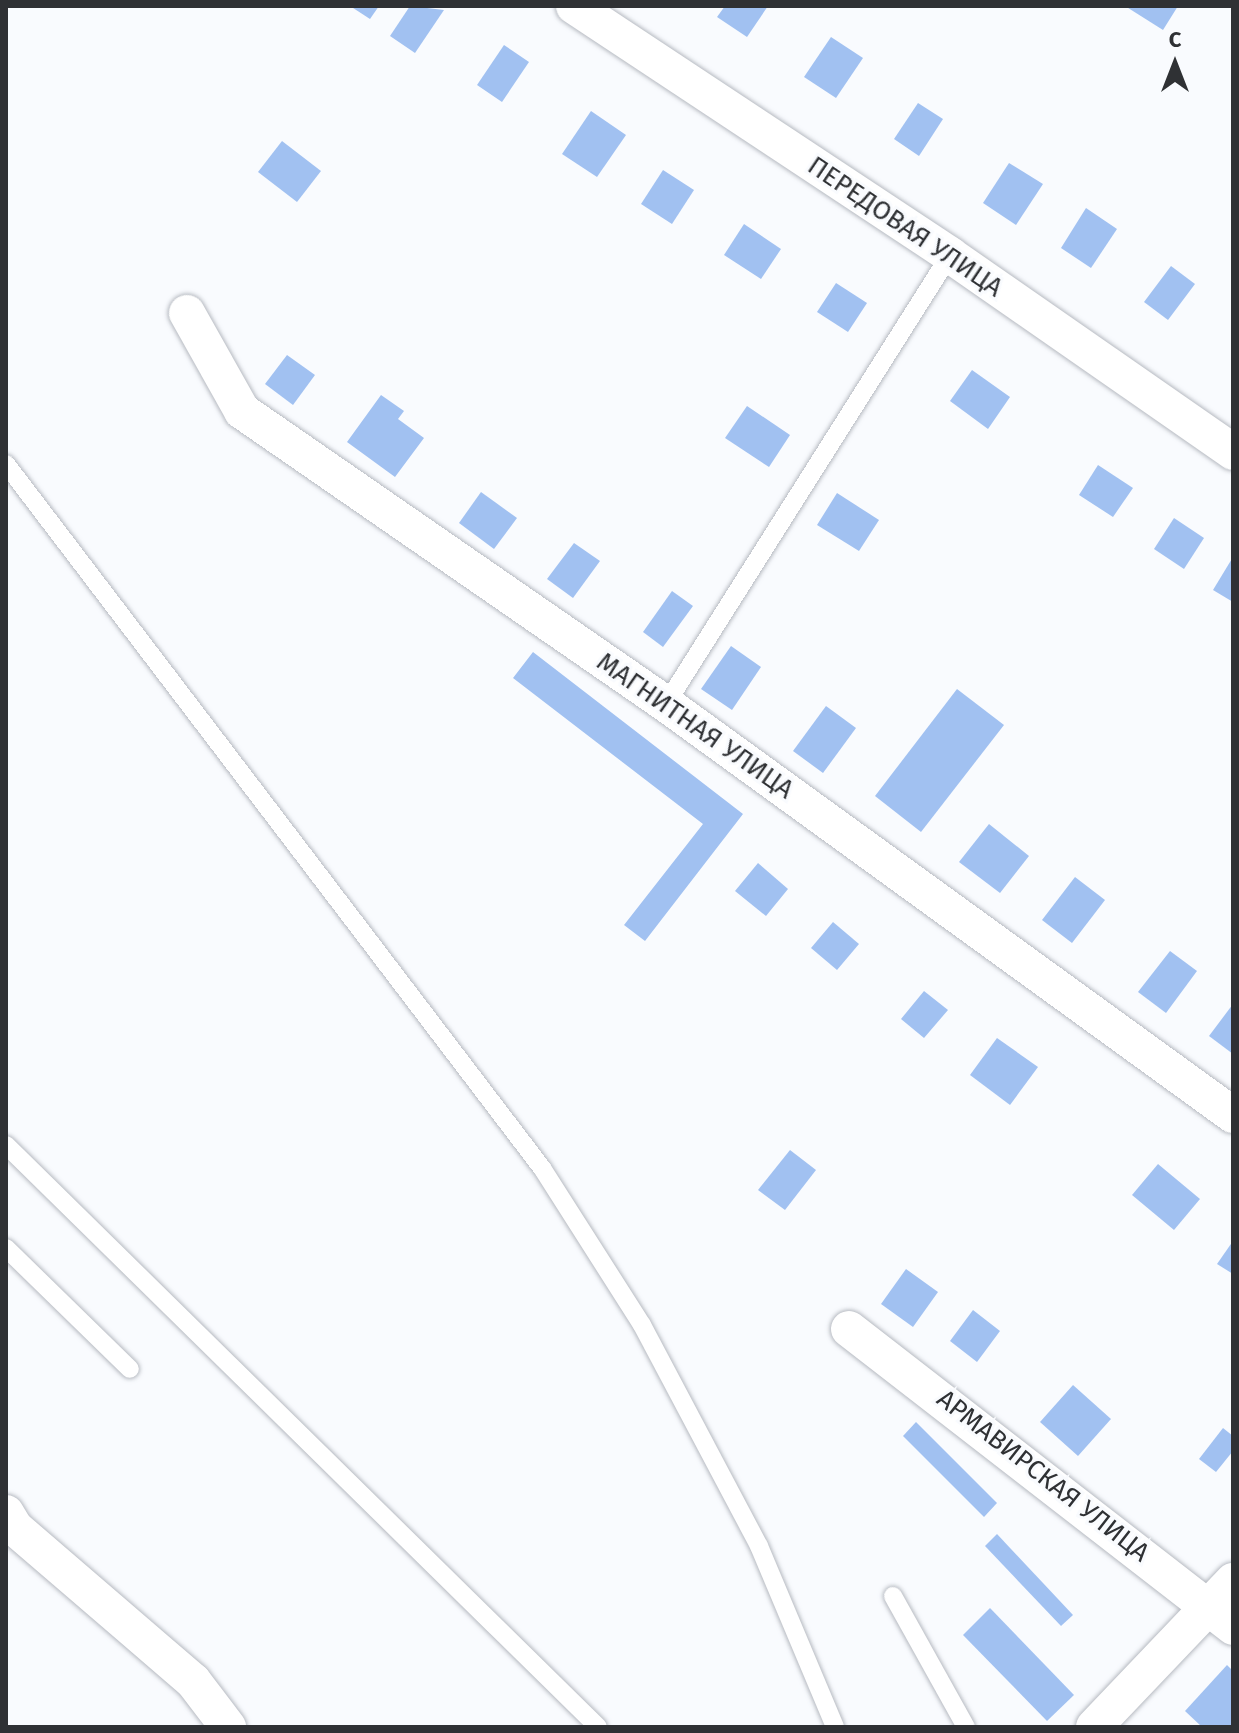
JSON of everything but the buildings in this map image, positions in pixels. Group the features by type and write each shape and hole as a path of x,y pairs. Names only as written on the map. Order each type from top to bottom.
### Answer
{"street":[{"name":"ПЕРЕДОВАЯ УЛИЦА","path":"574,6 950,255 1233,452"},
{"name":"МАГНИТНАЯ УЛИЦА","path":"187,313 242,411 666,704 1233,1115"},
{"name":"АРМАВИРСКАЯ УЛИЦА","path":"849,1329 1225,1605"},
{"path":"9,1530 193,1681 228,1727"},
{"path":"1094,1727 1225,1605"}],"lane":[{"path":"666,704 950,255"},
{"path":"6,464 542,1168 642,1325 759,1546 835,1727"},
{"path":"6,1145 598,1727"},
{"path":"6,1248 130,1369"},
{"path":"893,1596 966,1727"}]}
